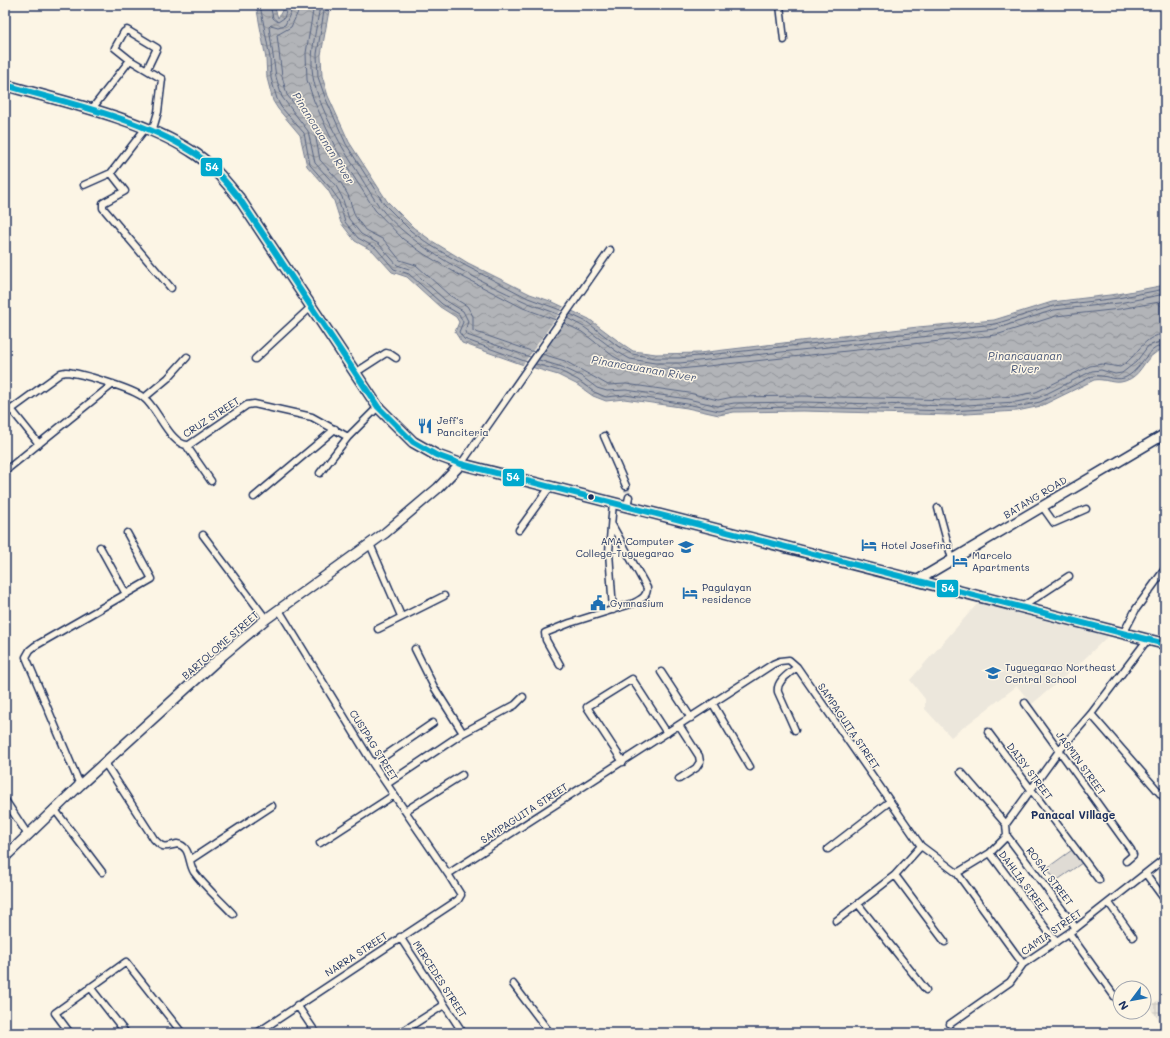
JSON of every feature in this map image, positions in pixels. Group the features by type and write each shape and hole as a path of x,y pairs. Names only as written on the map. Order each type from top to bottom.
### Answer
{"main road":[{"path":"5,85 91,110 149,131 192,151 217,172 239,198 378,407 413,442 436,455 461,464 550,487 613,502 628,502 918,580 1165,644"}],"street":[{"path":"780,5 784,40"},
{"path":"84,185 111,173 149,131 157,117 162,79 130,60 115,48 124,32 127,30 157,48 147,69"},
{"path":"91,110 130,60"},
{"path":"111,173 125,191 103,203 103,208 171,288"},
{"path":"461,464 492,417 610,250"},
{"path":"255,359 311,307"},
{"path":"354,373 386,353 396,358"},
{"path":"144,398 168,378 188,357"},
{"name":"CRUZ STREET","path":"5,414 61,373 66,372 113,384 144,398 176,441 186,445 236,411 247,405 254,404 299,413 318,420 348,436"},
{"path":"5,471 113,384"},
{"path":"320,473 348,436 378,407"},
{"path":"11,409 39,444"},
{"path":"254,497 335,429"},
{"name":"BATANG ROAD","path":"918,580 1165,434"},
{"path":"604,436 626,486"},
{"path":"186,445 211,481"},
{"name":"BARTOLOME STREET","path":"5,857 223,655 266,619 370,544 438,488 461,464"},
{"path":"519,530 550,487"},
{"path":"613,502 609,552 613,610"},
{"path":"1042,506 1054,523 1086,509"},
{"path":"938,508 952,559"},
{"path":"560,665 546,640 545,633 642,599 647,593 647,588 612,525"},
{"path":"80,786 26,657 30,650 35,646 152,578 127,533"},
{"path":"203,535 266,619"},
{"path":"370,544 401,616"},
{"path":"100,547 126,594"},
{"path":"1123,634 1136,609 1165,569"},
{"path":"1022,607 1069,576"},
{"path":"378,628 444,596"},
{"name":"CUSIPAG STREET","path":"279,610 373,764 458,888"},
{"path":"1006,824 1059,751 1091,714 1148,639"},
{"path":"415,649 434,687 463,733"},
{"name":"SAMPAGUITA STREET","path":"448,874 780,661 790,660 797,667 889,802 921,846 957,873 1023,964"},
{"path":"795,730 777,687 779,682 797,667"},
{"path":"661,672 691,718"},
{"path":"623,762 587,707 632,679 667,734"},
{"path":"387,784 463,733 515,705 523,697"},
{"name":"JASMIN STREET","path":"1025,703 1131,850 1133,855 1126,861"},
{"path":"713,704 750,767"},
{"path":"1091,714 1165,799"},
{"path":"373,764 433,724"},
{"path":"679,725 699,756 700,762 696,768 679,779"},
{"name":"DAISY STREET","path":"988,732 1099,880"},
{"path":"105,763 159,844 166,848 180,844 187,852 194,871 233,914"},
{"path":"957,873 990,853 1007,836 1006,824 961,772"},
{"path":"404,811 462,775"},
{"path":"320,843 394,795"},
{"path":"5,800 28,835"},
{"path":"828,849 889,802"},
{"path":"190,860 272,806"},
{"path":"55,810 102,872"},
{"name":"ROSAL STREET","path":"1007,836 1076,928"},
{"path":"836,921 895,874 921,846"},
{"name":"DAHLIA STREET","path":"990,853 1056,942"},
{"name":"CAMIA STREET","path":"950,1024 1010,982 1023,964 1076,928 1165,858"},
{"path":"895,874 945,942"},
{"path":"1146,874 1165,900"},
{"name":"NARRA STREET","path":"257,1033 297,1005 458,900 461,895 458,888"},
{"path":"1109,903 1133,937"},
{"path":"858,904 926,990"},
{"path":"1069,933 1112,994"},
{"name":"MERCEDES STREET","path":"400,937 463,1033"},
{"path":"70,1033 55,1013 126,962 182,1033"},
{"path":"513,984 550,1033"},
{"path":"90,987 126,1033"},
{"path":"297,1005 316,1033"},
{"path":"400,1033 444,1005"}],"shaded area":[{"name":"Tuguegarao Northeast Central School","path":"978,603 1108,636 1077,666 1032,704 1017,686 951,737 925,709 925,699 910,680"},
{"path":"1072,850 1082,863 1056,881 1047,868"},
{"path":"1165,995 1165,1028 1152,1011 1152,1005"}],"water":[{"name":"Pinancauanan River","path":"256,5 274,5 278,18 285,5 330,5 321,55 322,76 328,96 349,142 387,201 414,228 468,263 530,294 553,302 589,319 633,351 656,354 699,353 918,327 994,320 1052,302 1118,294 1165,285 1165,349 1150,357 1135,376 1130,379 1121,382 1094,380 1041,406 1017,411 950,415 803,411 734,412 719,415 687,408 624,399 606,401 593,396 576,384 558,375 521,364 462,343 455,332 459,322 456,317 440,307 407,277 392,272 373,251 355,241 341,223 334,201 328,190 307,166 300,135 273,101 267,78 266,59"}],"pier":[{"path":"565,305 573,309 531,369 522,366"}],"tunnel":[{"path":"626,486 629,497"}],"transit line":[{"name":"54","path":"5,85 125,120 170,139 198,155 205,161 217,172 239,198 378,407 413,442 436,455 461,464 1165,644"}],"place":[{"name":"Jeff's Panciteria","path":"425,426"},
{"name":"Hotel Josefina","path":"869,545"},
{"name":"AMA Computer College-Tuguegarao","path":"686,547"},
{"name":"Marcelo Apartments","path":"960,561"},
{"name":"Pagulayan residence","path":"690,593"},
{"name":"Gymnasium","path":"598,603"},
{"name":"Tuguegarao Northeast Central School","path":"993,673"}],"district":[{"name":"Panacal Village","path":"1073,814"}]}
